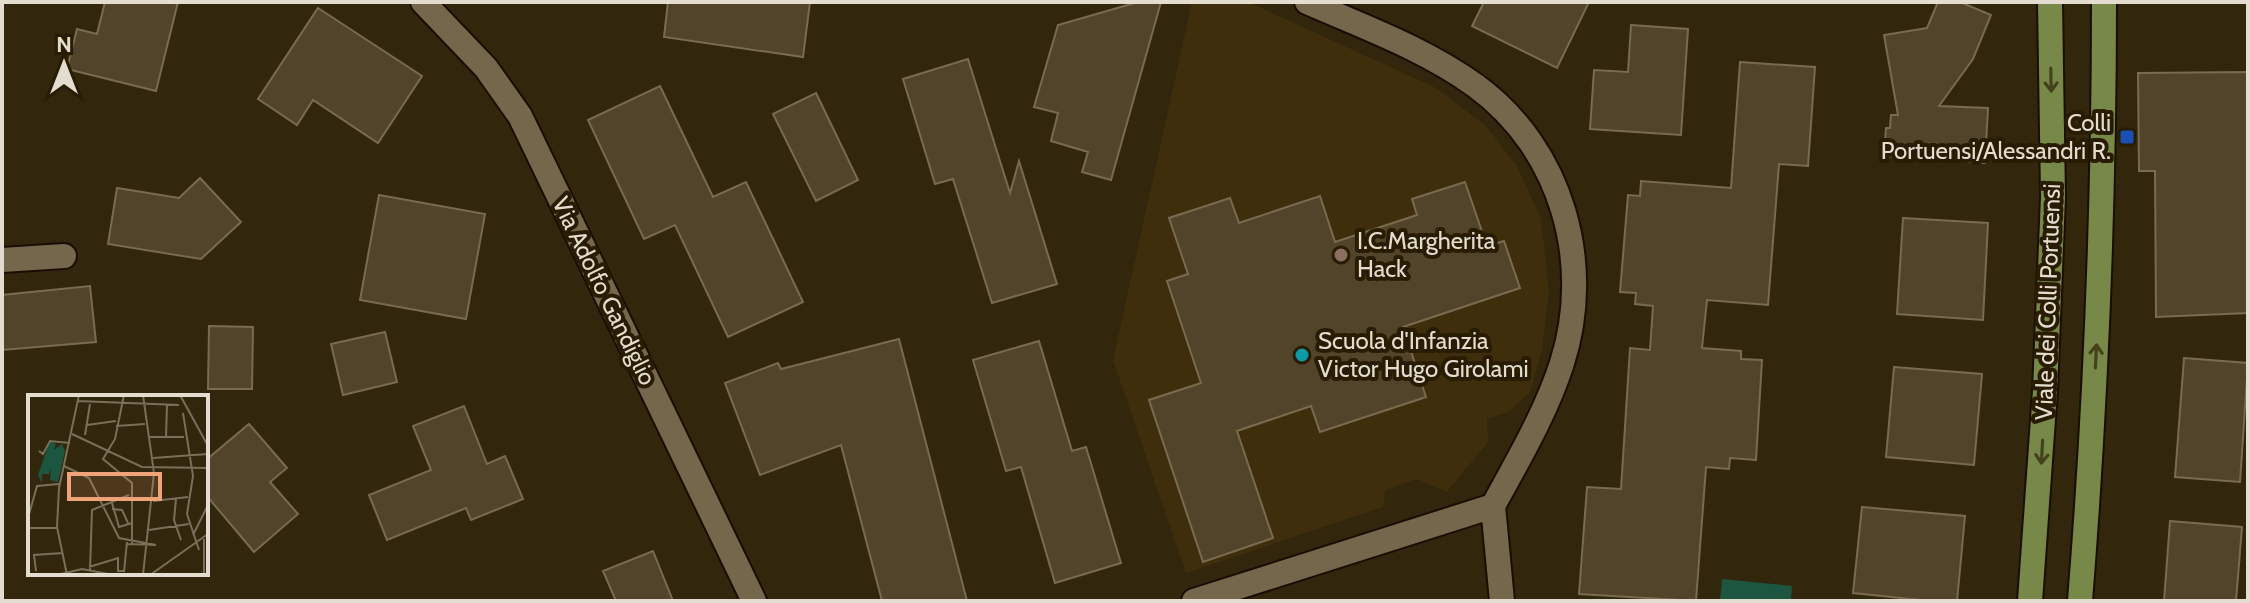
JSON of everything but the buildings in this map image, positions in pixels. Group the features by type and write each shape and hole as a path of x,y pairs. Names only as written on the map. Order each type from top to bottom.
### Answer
{"main road":[{"name":"Viale dei Colli Portuensi","path":"2030,601 2043,435 2053,197 2050,2"},
{"name":"Viale dei Colli Portuensi","path":"2080,601 2102,248 2104,2"}],"street":[{"name":"Via Adolfo Gandiglio","path":"423,2 486,68 520,116 754,601"},
{"path":"1307,2 1414,49 1491,98 1529,141 1556,189 1566,216 1575,259 1576,282 1566,347 1547,402 1493,506 1502,601"},
{"path":"2,260 64,256"},
{"path":"1194,601 1493,506"}],"shaded area":[{"name":"I.C.Margherita Hack","path":"1192,2 1248,2 1436,88 1487,127 1517,166 1541,218 1549,291 1542,350 1530,392 1508,412 1487,419 1488,442 1447,492 1417,479 1385,490 1383,507 1186,573 1113,360"}],"green space":[{"path":"1722,579 1792,586 1791,601 1720,601"}],"place":[{"name":"Colli Portuensi/Alessandri R.","path":"2127,137"},
{"name":"I.C.Margherita Hack","path":"1341,255"},
{"name":"Scuola d'Infanzia Victor Hugo Girolami","path":"1302,355"}]}
